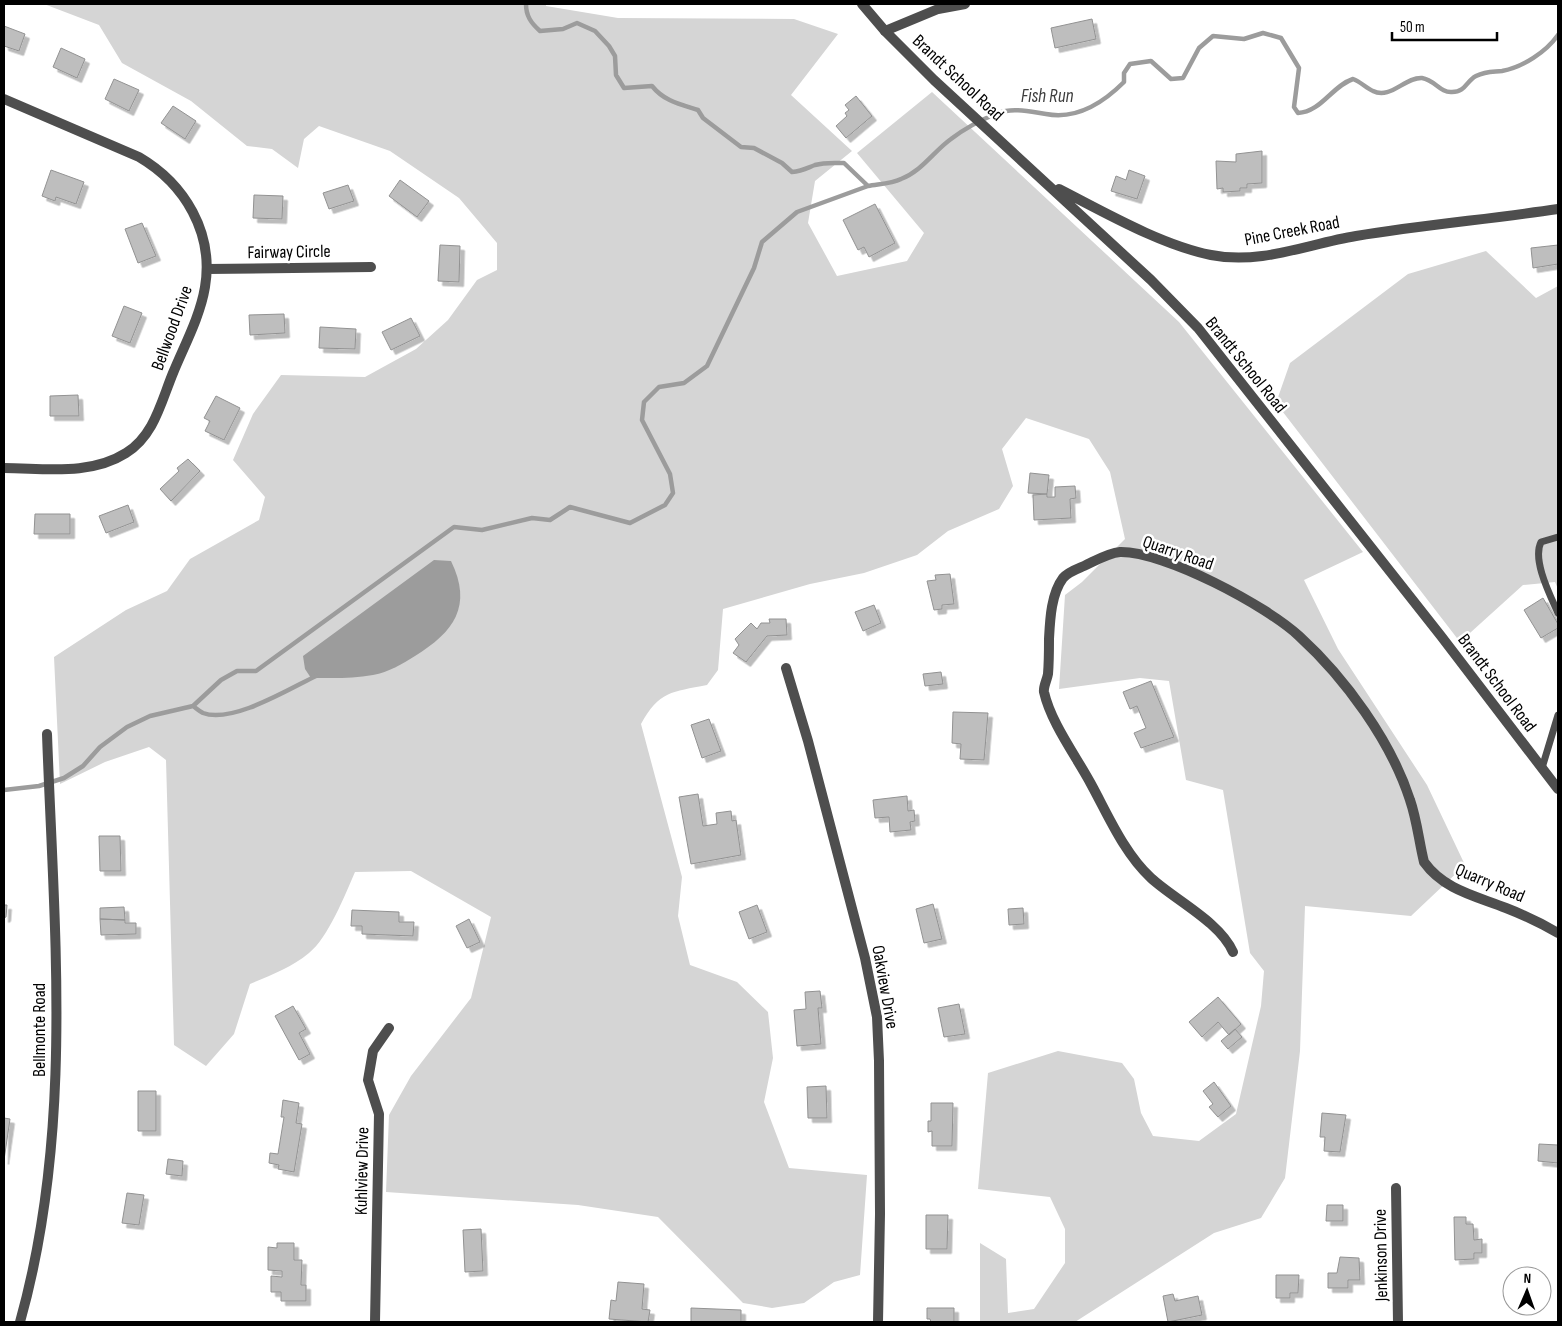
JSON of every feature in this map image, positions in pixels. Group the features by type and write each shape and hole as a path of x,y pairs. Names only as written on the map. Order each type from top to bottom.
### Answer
{"street":[{"name":"Brandt School Road","path":"862,4 885,31 934,80 1151,280 1198,328 1441,636 1558,789"},
{"path":"885,31 938,9 965,4"},
{"name":"Bellwood Drive","path":"4,99 139,157 159,169 186,200 193,212 204,243 207,269 199,306 145,439 110,462 90,468 4,468"},
{"name":"Pine Creek Road","path":"1047,183 1116,219 1182,247 1211,255 1229,257 1251,258 1274,255 1331,240 1418,226 1558,209"},
{"name":"Fairway Circle","path":"207,269 371,267"},
{"name":"Quarry Road","path":"1233,952 1230,944 1215,928 1149,877 1126,846 1060,729 1044,690 1048,673 1050,625 1057,590 1064,577 1102,557 1118,552 1136,554 1162,561 1222,586 1270,613 1299,635 1342,683 1369,718 1387,747 1411,801 1424,862 1430,870 1457,890 1538,921 1558,933"},
{"name":"Oakview Drive","path":"786,668 808,741 865,958 877,1017 880,1195 878,1322"},
{"name":"Bellmonte Road","path":"20,1322 42,1235 53,1136 58,1026 47,734"},
{"name":"Kuhlview Drive","path":"375,1322 379,1114 368,1080 373,1050 389,1028"},
{"name":"Jenkinson Drive","path":"1396,1188 1398,1322"}],"lane":[{"path":"1558,538 1541,542 1538,547 1538,563 1558,613"},
{"path":"1542,768 1558,715"}],"shaded area":[{"path":"44,4 546,4 546,6 618,18 794,19 838,34 791,95 852,151 815,181 808,223 837,276 907,261 924,233 857,153 932,92 1179,322 1363,552 1304,580 1338,649 1427,785 1465,865 1411,916 1305,906 1300,1051 1285,1178 1261,1218 1214,1233 1075,1322 980,1322 980,1243 1006,1259 1008,1313 1034,1309 1065,1263 1065,1229 1050,1197 978,1189 988,1073 1058,1051 1122,1063 1134,1079 1141,1113 1153,1136 1199,1141 1236,1114 1261,1006 1264,971 1250,953 1223,790 1186,780 1169,681 1140,678 1059,689 1065,595 1082,582 1125,539 1110,472 1089,439 1026,418 1002,449 1013,486 999,509 948,531 917,555 864,573 810,584 723,609 718,670 707,685 684,689 661,699 654,705 641,724 682,877 678,916 690,965 737,982 768,1012 773,1058 764,1102 789,1168 867,1175 860,1275 834,1282 804,1303 772,1308 743,1303 658,1217 578,1205 386,1192 389,1115 411,1076 471,998 491,917 411,871 355,872 329,927 316,946 288,967 250,984 234,1034 206,1066 174,1045 166,760 149,747 105,762 60,784 54,657 126,610 167,591 190,559 259,520 265,497 233,460 253,414 281,375 365,377 416,349 448,320 477,280 497,270 497,243 459,198 390,151 319,126 304,139 298,168 272,149 247,146 191,101 122,63 99,25"},
{"path":"1486,251 1536,298 1558,286 1558,589 1555,582 1523,585 1460,642 1276,403 1290,363 1408,274"},
{"path":"434,560 451,561 460,591 460,605 456,616 440,637 415,656 384,672 357,677 311,678 305,669 303,656"}],"building":[{"path":"1092,19 1096,39 1055,48 1051,28"},
{"path":"4,26 25,34 19,51 4,46"},
{"path":"61,48 85,59 77,78 53,67"},
{"path":"114,79 139,90 129,111 105,99"},
{"path":"856,96 872,116 846,138 836,126 847,116 845,113 849,110 845,105"},
{"path":"173,106 196,121 185,139 161,123"},
{"path":"1262,151 1262,183 1247,184 1247,188 1240,188 1240,191 1223,192 1223,188 1217,189 1216,161 1236,162 1236,154"},
{"path":"51,170 84,182 76,204 56,197 55,201 42,196"},
{"path":"1129,170 1145,176 1137,199 1111,191 1116,176 1126,180"},
{"path":"400,180 429,201 417,217 389,196"},
{"path":"348,185 354,201 329,209 323,193"},
{"path":"254,195 283,196 282,219 253,218"},
{"path":"875,204 895,243 869,257 864,247 858,250 843,220"},
{"path":"142,223 156,256 138,263 125,229"},
{"path":"440,245 460,246 459,282 438,281"},
{"path":"1558,245 1558,264 1533,268 1531,248"},
{"path":"124,306 142,313 130,343 112,336"},
{"path":"284,314 285,333 250,335 249,315"},
{"path":"411,318 420,336 391,350 382,332"},
{"path":"320,327 356,329 355,349 319,348"},
{"path":"78,395 79,416 50,416 50,396"},
{"path":"216,396 240,408 224,440 205,431 210,421 204,418"},
{"path":"188,459 200,471 171,501 160,489 179,471 177,468"},
{"path":"1030,473 1049,475 1047,494 1028,493"},
{"path":"1075,486 1076,498 1070,499 1071,518 1034,520 1033,495 1047,494 1047,497 1055,497 1055,487"},
{"path":"128,505 134,522 106,533 99,516"},
{"path":"35,514 70,514 70,534 34,534"},
{"path":"950,574 954,604 942,605 942,609 934,610 927,581 936,580 935,575"},
{"path":"1543,598 1558,624 1558,628 1541,638 1524,610"},
{"path":"874,605 881,623 863,631 855,612"},
{"path":"769,619 786,619 787,635 767,636 746,662 733,653 739,645 735,639 751,623 757,629 761,623 770,623"},
{"path":"941,672 943,684 925,686 923,674"},
{"path":"1151,681 1174,737 1141,748 1134,733 1146,728 1137,706 1130,709 1123,692"},
{"path":"953,712 988,713 984,760 960,759 961,744 952,743"},
{"path":"709,719 721,751 702,758 691,725"},
{"path":"698,794 703,826 717,824 716,813 731,811 732,821 736,820 741,855 691,864 679,797"},
{"path":"907,796 908,811 914,810 915,821 910,822 911,830 890,832 889,817 875,818 873,800"},
{"path":"99,836 120,836 121,871 100,871"},
{"path":"933,904 942,939 924,943 916,909"},
{"path":"4,905 7,905 6,917 4,918"},
{"path":"757,905 767,932 749,939 739,912"},
{"path":"124,907 125,920 100,919 100,908"},
{"path":"1023,908 1024,924 1009,925 1008,909"},
{"path":"352,910 399,912 399,922 414,922 413,936 362,934 362,926 351,926"},
{"path":"100,919 125,920 125,923 136,923 136,934 101,935"},
{"path":"469,919 480,942 467,948 456,926"},
{"path":"820,991 822,1008 818,1008 821,1044 797,1046 794,1010 806,1009 805,992"},
{"path":"1218,997 1241,1024 1229,1035 1218,1022 1202,1037 1189,1022"},
{"path":"959,1004 965,1034 944,1037 938,1008"},
{"path":"293,1006 306,1029 299,1033 310,1054 299,1060 275,1016"},
{"path":"1235,1029 1242,1037 1228,1049 1221,1041"},
{"path":"1214,1082 1231,1106 1218,1117 1209,1107 1213,1104 1203,1091"},
{"path":"826,1086 827,1118 808,1118 807,1087"},
{"path":"138,1091 156,1091 156,1131 138,1131"},
{"path":"283,1100 299,1103 296,1123 302,1124 294,1172 278,1169 279,1165 269,1163 270,1153 278,1154 284,1117 281,1117"},
{"path":"931,1103 953,1103 952,1146 932,1146 932,1131 928,1132 928,1121 931,1121"},
{"path":"1322,1113 1346,1115 1340,1152 1324,1151 1325,1137 1320,1137"},
{"path":"4,1118 10,1119 4,1160"},
{"path":"1539,1144 1558,1145 1558,1163 1538,1161"},
{"path":"168,1159 183,1161 182,1176 166,1174"},
{"path":"127,1193 144,1195 139,1225 122,1223"},
{"path":"1327,1205 1343,1205 1343,1221 1326,1221"},
{"path":"926,1215 948,1215 947,1249 926,1249"},
{"path":"1454,1217 1466,1217 1466,1224 1473,1224 1474,1240 1482,1239 1482,1253 1474,1253 1474,1259 1455,1260"},
{"path":"481,1229 483,1271 465,1272 463,1230"},
{"path":"277,1243 294,1243 294,1260 302,1260 301,1285 306,1285 306,1301 281,1301 281,1292 271,1292 271,1276 282,1277 282,1271 268,1270 268,1247 277,1248"},
{"path":"1340,1257 1359,1258 1360,1280 1348,1280 1348,1288 1328,1288 1328,1273 1337,1273"},
{"path":"1276,1275 1299,1275 1298,1293 1290,1293 1290,1298 1276,1298"},
{"path":"618,1282 644,1284 642,1309 650,1310 648,1322 609,1319 611,1300 616,1301"},
{"path":"1173,1294 1175,1301 1198,1296 1202,1315 1168,1322 1163,1296"},
{"path":"691,1308 741,1310 741,1322 691,1322"},
{"path":"927,1308 954,1308 954,1322 931,1322 930,1319 927,1319"}],"waterway":[{"name":"Fish Run","path":"526,4 530,19 540,31 563,29 577,23 595,31 609,46 615,56 616,75 624,88 652,86 667,99 698,110 703,118 741,147 754,148 782,163 792,172 822,163 844,163 868,186 897,181 908,175 922,166 956,135 998,113 1016,110 1057,115 1079,112 1089,108 1107,97 1124,82 1124,73 1130,64 1151,61 1171,79 1183,78 1199,48 1213,36 1244,39 1263,33 1281,38 1299,68 1294,107 1298,113 1306,112 1320,104 1339,87 1353,79 1370,90 1379,93 1391,91 1410,81 1422,78 1427,79 1444,91 1457,92 1480,74 1510,69 1526,62 1541,53 1558,35"},
{"path":"4,790 39,786 64,778 83,766 100,747 127,727 150,716 193,706 221,680 237,671 256,671 454,527 482,530 532,518 550,520 570,507 630,523 665,505 673,493 670,474 642,420 644,402 659,387 684,383 707,366 754,268 762,242 797,212 868,186"},
{"path":"193,706 203,713 215,715 229,714 260,704 316,676"}]}
